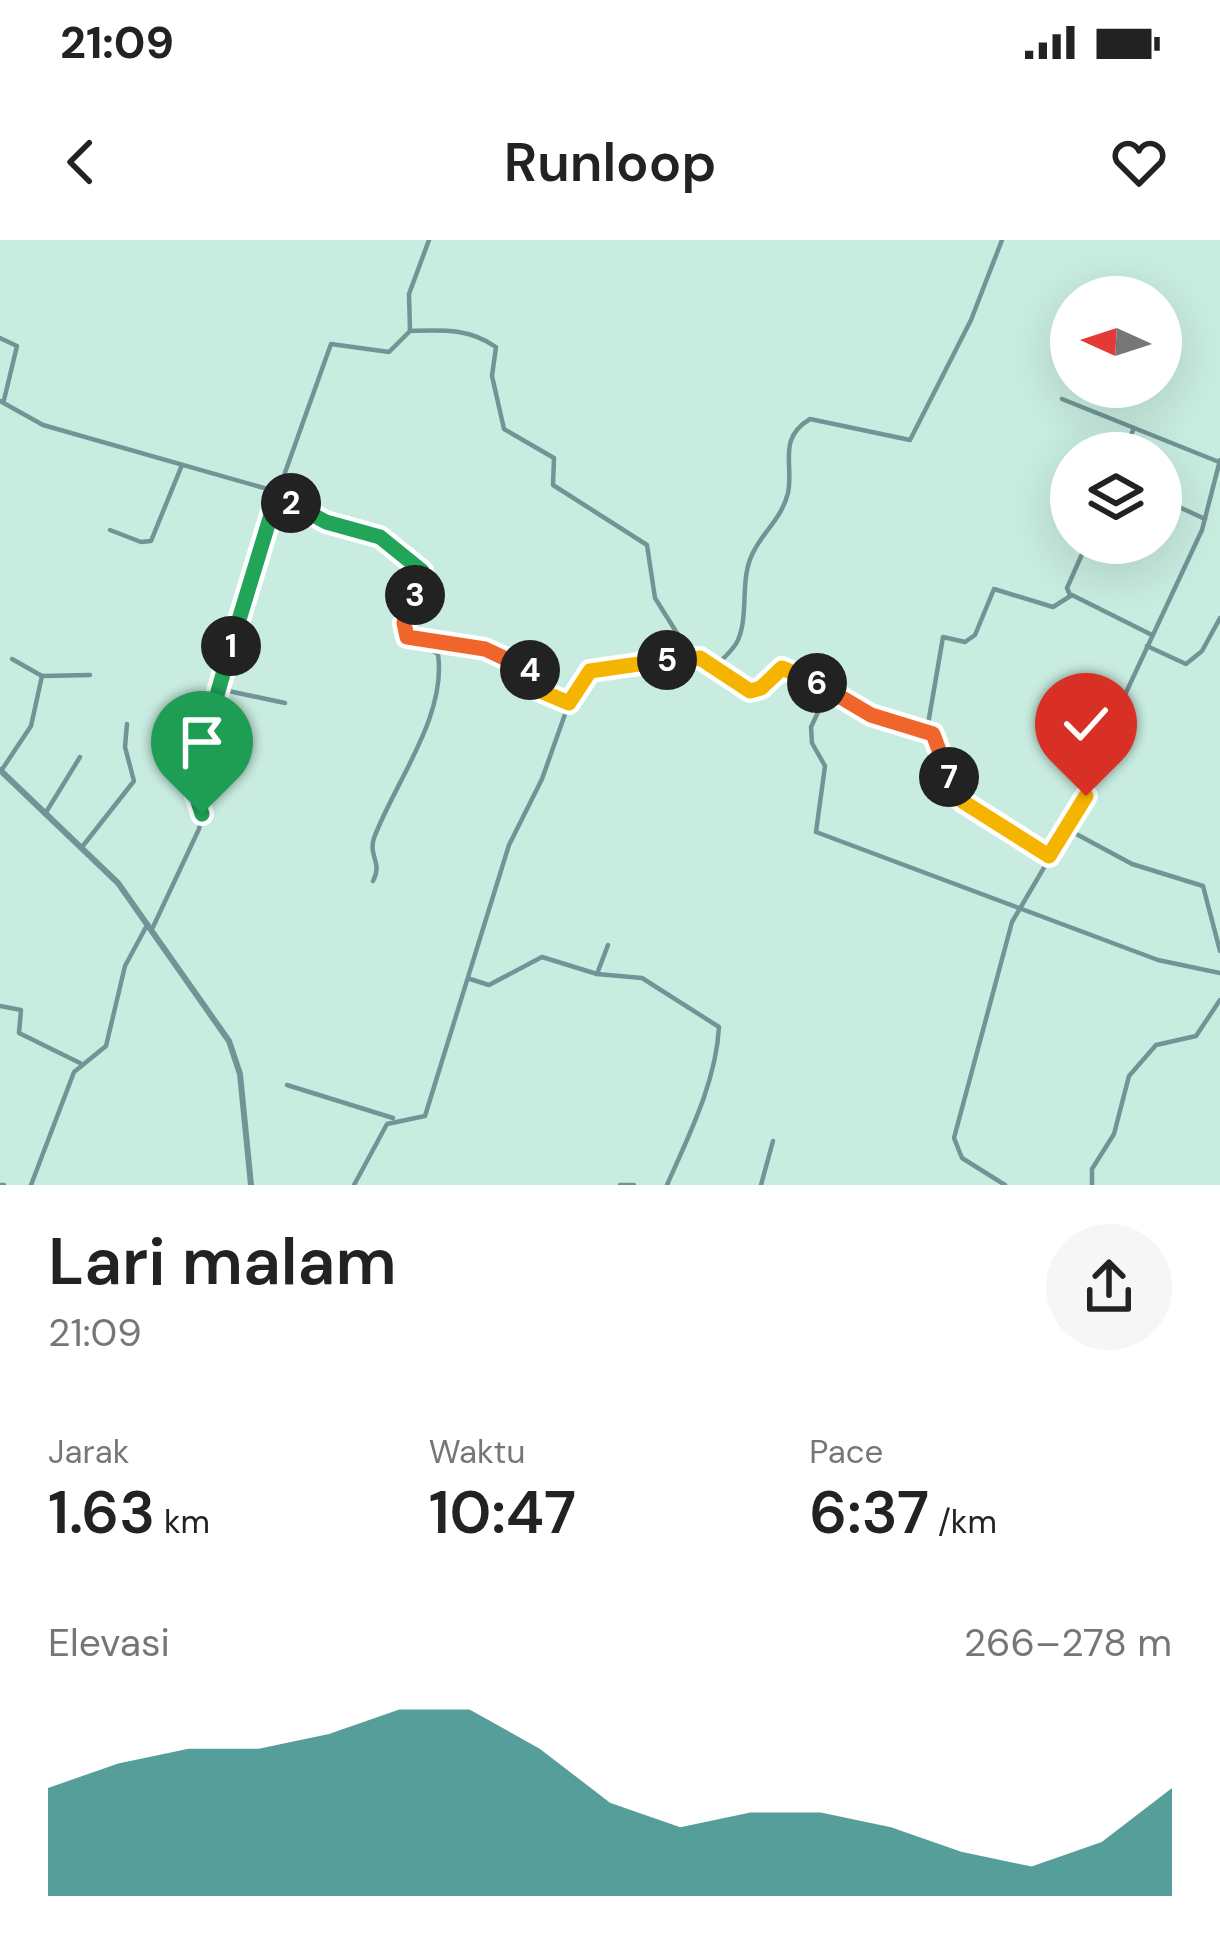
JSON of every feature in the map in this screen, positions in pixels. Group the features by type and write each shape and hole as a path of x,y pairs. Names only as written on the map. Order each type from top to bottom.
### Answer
{"street":[{"path":"410,332 409,294 429,240"},
{"path":"714,668 738,641 740,598 754,550 776,524 789,490 785,458 797,427 810,419 910,440 970,320 1002,240"},
{"path":"31,1185 81,1063 106,1046 125,966 199,829 202,814 192,783 277,494 328,347 341,344 389,352 410,332 467,332 496,347 492,376 503,429 554,458 553,484 565,496 647,545 656,598 692,657 750,691 784,668 871,715 927,730 936,738 957,797 1049,856"},
{"path":"0,338 17,346 2,401 43,425 277,494 326,522 380,537 421,570 404,631 438,654 438,675 410,763 373,841 379,866 373,880"},
{"path":"1005,1185 962,1158 955,1138 1007,936 1086,796 1205,519 1220,461 1085,408"},
{"path":"1133,432 1135,428"},
{"path":"110,530 151,541 183,463"},
{"path":"1182,508 1205,519"},
{"path":"1078,564 1067,588 1070,595 1152,635"},
{"path":"927,730 944,637 965,642 975,635 990,590 1054,608 1070,595"},
{"path":"1147,646 1186,664 1202,652 1220,618"},
{"path":"422,641 478,647 516,660 532,671 532,684 538,690 569,703"},
{"path":"354,1185 387,1124 423,1118 509,845 542,779 569,703 595,669 692,657"},
{"path":"12,659 42,676 90,675"},
{"path":"42,676 31,726 0,771 82,848 151,925 233,1050 251,1185"},
{"path":"219,689 285,704"},
{"path":"829,689 811,727 812,743 824,766 816,832 907,869 1021,904 1158,959 1220,973"},
{"path":"82,848 134,782 125,750 127,724"},
{"path":"45,814 80,757"},
{"path":"1066,829 1132,865 1202,885 1216,914 1220,951"},
{"path":"597,974 608,945"},
{"path":"470,980 490,985 540,957 597,974 644,979 719,1027 716,1057 667,1185"},
{"path":"1092,1185 1092,1169 1114,1134 1129,1076 1156,1045 1196,1036 1220,1000"},
{"path":"0,1006 21,1010 19,1033 81,1063"},
{"path":"287,1085 398,1120"},
{"path":"761,1185 773,1141"},
{"path":"620,1185 634,1185"}],"route":[{"path":"202,814 192,783 277,495 326,522 380,537 421,570 404,623 407,637 503,654 532,671 532,684 538,690 569,703 582,680 595,669 697,657 739,687 754,691 777,669 787,668 871,715 933,734 957,797 1049,856 1086,796"}]}
